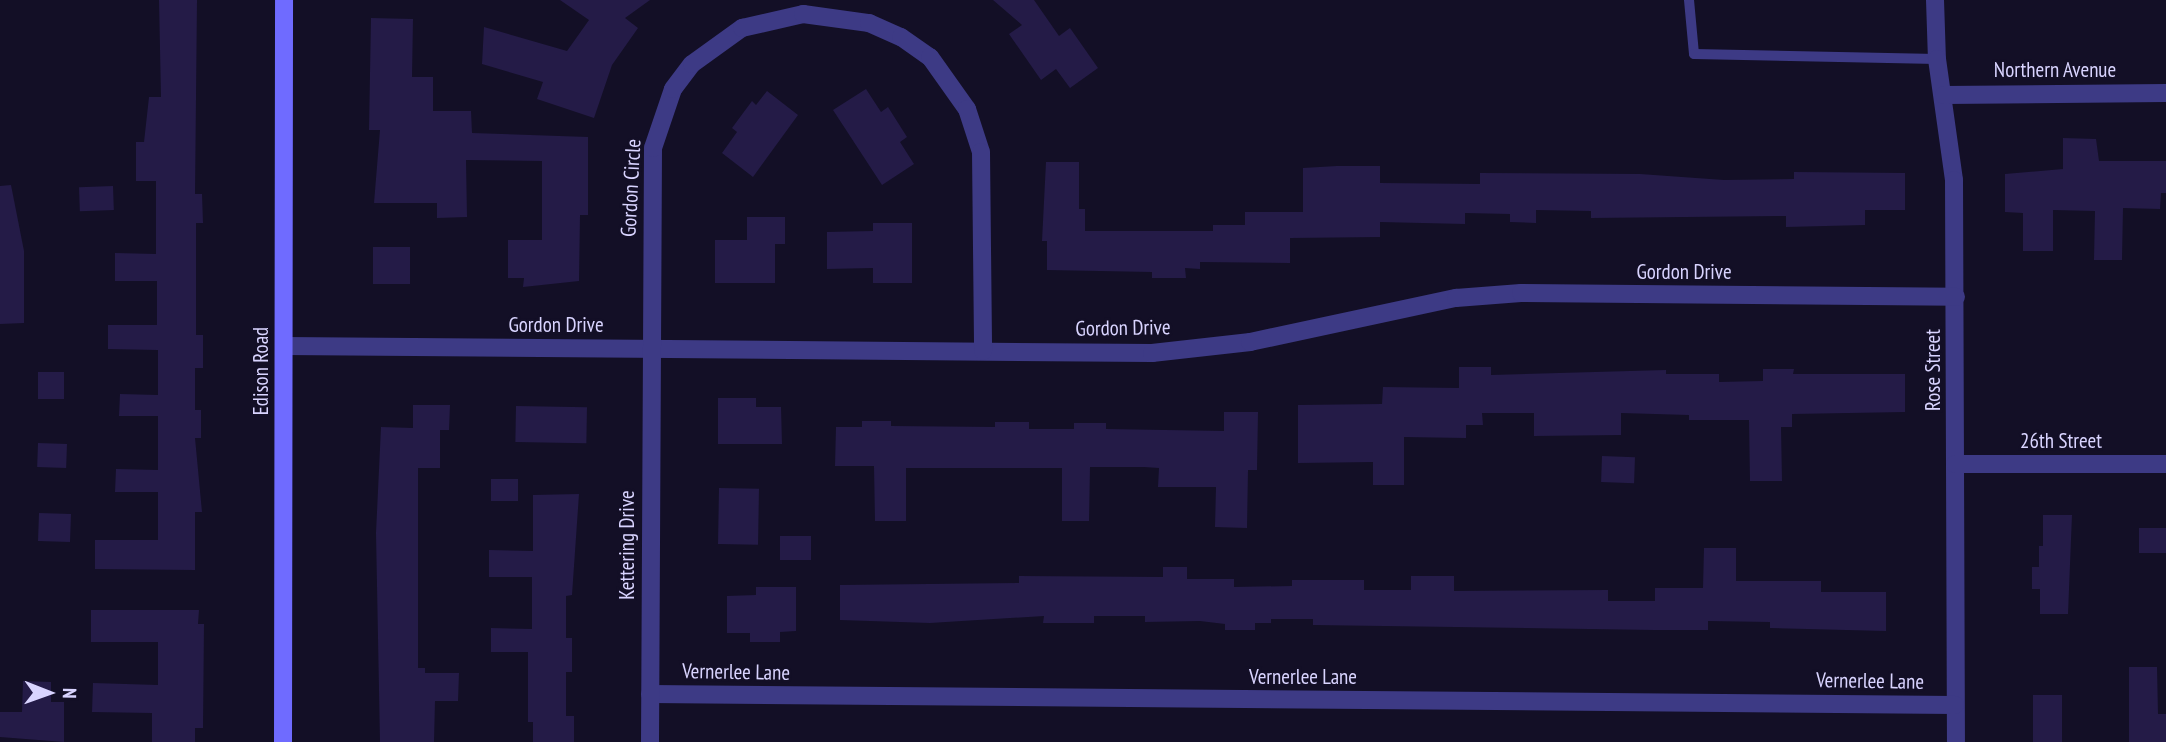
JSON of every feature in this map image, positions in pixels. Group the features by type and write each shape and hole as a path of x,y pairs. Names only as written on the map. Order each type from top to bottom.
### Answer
{"main road":[{"name":"Edison Road","path":"283,742 284,0"}],"street":[{"name":"Rose Street","path":"1935,0 1937,59 1954,180 1955,742"},
{"name":"Gordon Circle","path":"650,348 653,148 664,108 692,64 715,43 752,24 803,14 869,23 901,37 930,57 967,109 981,152 985,179 983,351"},
{"name":"Northern Avenue","path":"1944,95 2166,93"},
{"name":"Gordon Drive","path":"284,346 983,351 1203,349 1300,332 1406,306 1521,293 1956,297"},
{"name":"Kettering Drive","path":"650,348 650,742"},
{"name":"26th Street","path":"1955,464 2166,464"},
{"name":"Vernerlee Lane","path":"650,694 1955,705"}],"lane":[{"path":"1689,0 1694,54 1937,59"}],"building":[{"path":"159,0 197,0 195,194 202,194 203,223 196,223 196,335 203,335 203,368 195,368 195,410 201,410 201,438 195,438 202,512 195,512 195,570 95,569 95,540 158,540 158,492 115,492 116,469 158,470 158,416 119,416 120,394 158,395 158,350 108,349 108,325 157,325 157,281 115,281 115,253 156,254 156,181 136,181 136,142 144,142 149,97 161,97"},
{"path":"560,0 650,0 625,18 638,28 612,65 594,118 537,99 543,82 482,64 484,27 567,51 589,20"},
{"path":"993,0 1034,0 1059,36 1070,28 1098,68 1070,88 1056,69 1041,80 1009,34 1022,25"},
{"path":"371,18 413,19 412,77 433,77 433,111 471,111 472,133 588,137 588,215 580,215 579,281 523,287 524,278 508,278 508,240 542,240 542,161 466,160 467,217 437,218 437,203 374,203 380,130 369,130"},
{"path":"866,89 881,112 888,107 907,137 900,142 914,164 882,185 833,110"},
{"path":"767,91 798,115 753,177 722,153 737,132 732,128 752,101 756,105"},
{"path":"2063,138 2096,139 2099,161 2166,161 2166,193 2161,193 2160,209 2123,208 2122,260 2094,260 2095,211 2053,210 2053,251 2023,251 2023,213 2005,212 2005,174 2063,169"},
{"path":"1046,162 1079,162 1079,209 1085,209 1085,231 1213,231 1213,225 1245,225 1245,212 1303,212 1303,168 1337,166 1380,166 1380,183 1480,184 1480,173 1640,174 1724,180 1794,179 1794,172 1905,173 1905,210 1865,210 1865,225 1786,227 1786,216 1591,218 1591,211 1536,210 1536,223 1510,222 1510,214 1465,213 1465,224 1380,222 1380,237 1290,238 1290,263 1200,262 1200,269 1185,268 1186,278 1152,278 1152,272 1047,270 1047,241 1042,241"},
{"path":"11,185 24,251 24,323 0,324 0,186"},
{"path":"113,186 114,210 80,211 79,187"},
{"path":"747,217 785,217 785,244 775,244 775,283 715,283 715,240 747,240"},
{"path":"873,223 912,223 912,283 873,283 873,268 827,269 827,232 873,231"},
{"path":"373,247 410,247 410,284 373,284"},
{"path":"1459,367 1491,367 1491,375 1666,370 1666,374 1719,374 1719,382 1763,381 1763,369 1794,369 1793,374 1905,374 1905,412 1792,414 1792,427 1781,427 1782,481 1750,481 1749,420 1689,420 1689,415 1621,413 1621,435 1534,436 1534,413 1482,413 1483,425 1466,425 1466,438 1404,437 1404,485 1373,485 1373,462 1298,463 1298,405 1382,404 1383,387 1459,388"},
{"path":"38,372 64,372 64,399 38,399"},
{"path":"718,398 756,398 756,407 781,407 782,444 718,444"},
{"path":"413,405 450,405 449,430 440,430 440,468 418,468 418,668 425,668 425,673 459,673 458,701 435,701 434,742 380,742 376,533 381,427 413,428"},
{"path":"516,406 587,407 586,443 515,442"},
{"path":"1224,412 1258,412 1257,470 1248,470 1247,528 1215,527 1216,487 1158,487 1159,468 1144,467 1090,467 1089,521 1062,521 1062,468 906,468 906,521 875,521 874,466 835,466 836,427 862,427 862,421 891,421 891,426 995,427 995,422 1029,422 1029,429 1074,429 1074,423 1106,423 1106,429 1224,431"},
{"path":"38,443 67,444 66,468 37,467"},
{"path":"1602,456 1635,457 1634,483 1601,482"},
{"path":"491,479 518,479 518,501 491,501"},
{"path":"719,488 759,489 758,545 718,544"},
{"path":"579,494 572,595 566,596 566,638 572,638 572,672 566,672 566,716 574,716 574,742 533,742 533,722 528,722 528,652 491,652 491,628 532,629 532,577 489,577 489,550 533,551 533,495"},
{"path":"39,513 71,514 70,542 38,541"},
{"path":"2043,515 2072,515 2068,614 2040,614 2040,589 2032,589 2032,567 2039,567 2039,546 2043,546"},
{"path":"2139,528 2166,528 2166,553 2139,553"},
{"path":"780,536 811,536 811,560 780,560"},
{"path":"1704,548 1736,548 1736,581 1821,581 1821,592 1886,592 1886,631 1770,628 1770,622 1708,621 1708,630 1655,630 1313,625 1313,619 1271,619 1271,623 1255,623 1255,630 1225,630 1225,624 1200,621 1145,622 1145,616 1094,616 1094,623 1043,623 1044,616 930,623 840,620 840,585 1019,583 1019,576 1163,577 1163,567 1187,567 1187,579 1234,579 1234,587 1292,586 1292,580 1364,580 1364,590 1411,590 1411,576 1454,576 1454,591 1608,590 1608,601 1655,601 1655,588 1703,588"},
{"path":"756,587 796,587 796,631 780,632 780,642 750,642 750,633 727,633 727,596 756,595"},
{"path":"91,610 199,610 198,624 204,624 203,728 195,728 195,742 152,742 152,713 92,712 93,683 158,685 158,642 91,642"},
{"path":"2129,667 2157,667 2158,714 2166,714 2166,742 2129,742"},
{"path":"23,681 51,682 51,702 64,702 64,742 0,737 0,712 22,712"},
{"path":"2033,695 2062,695 2062,742 2033,742"}]}
